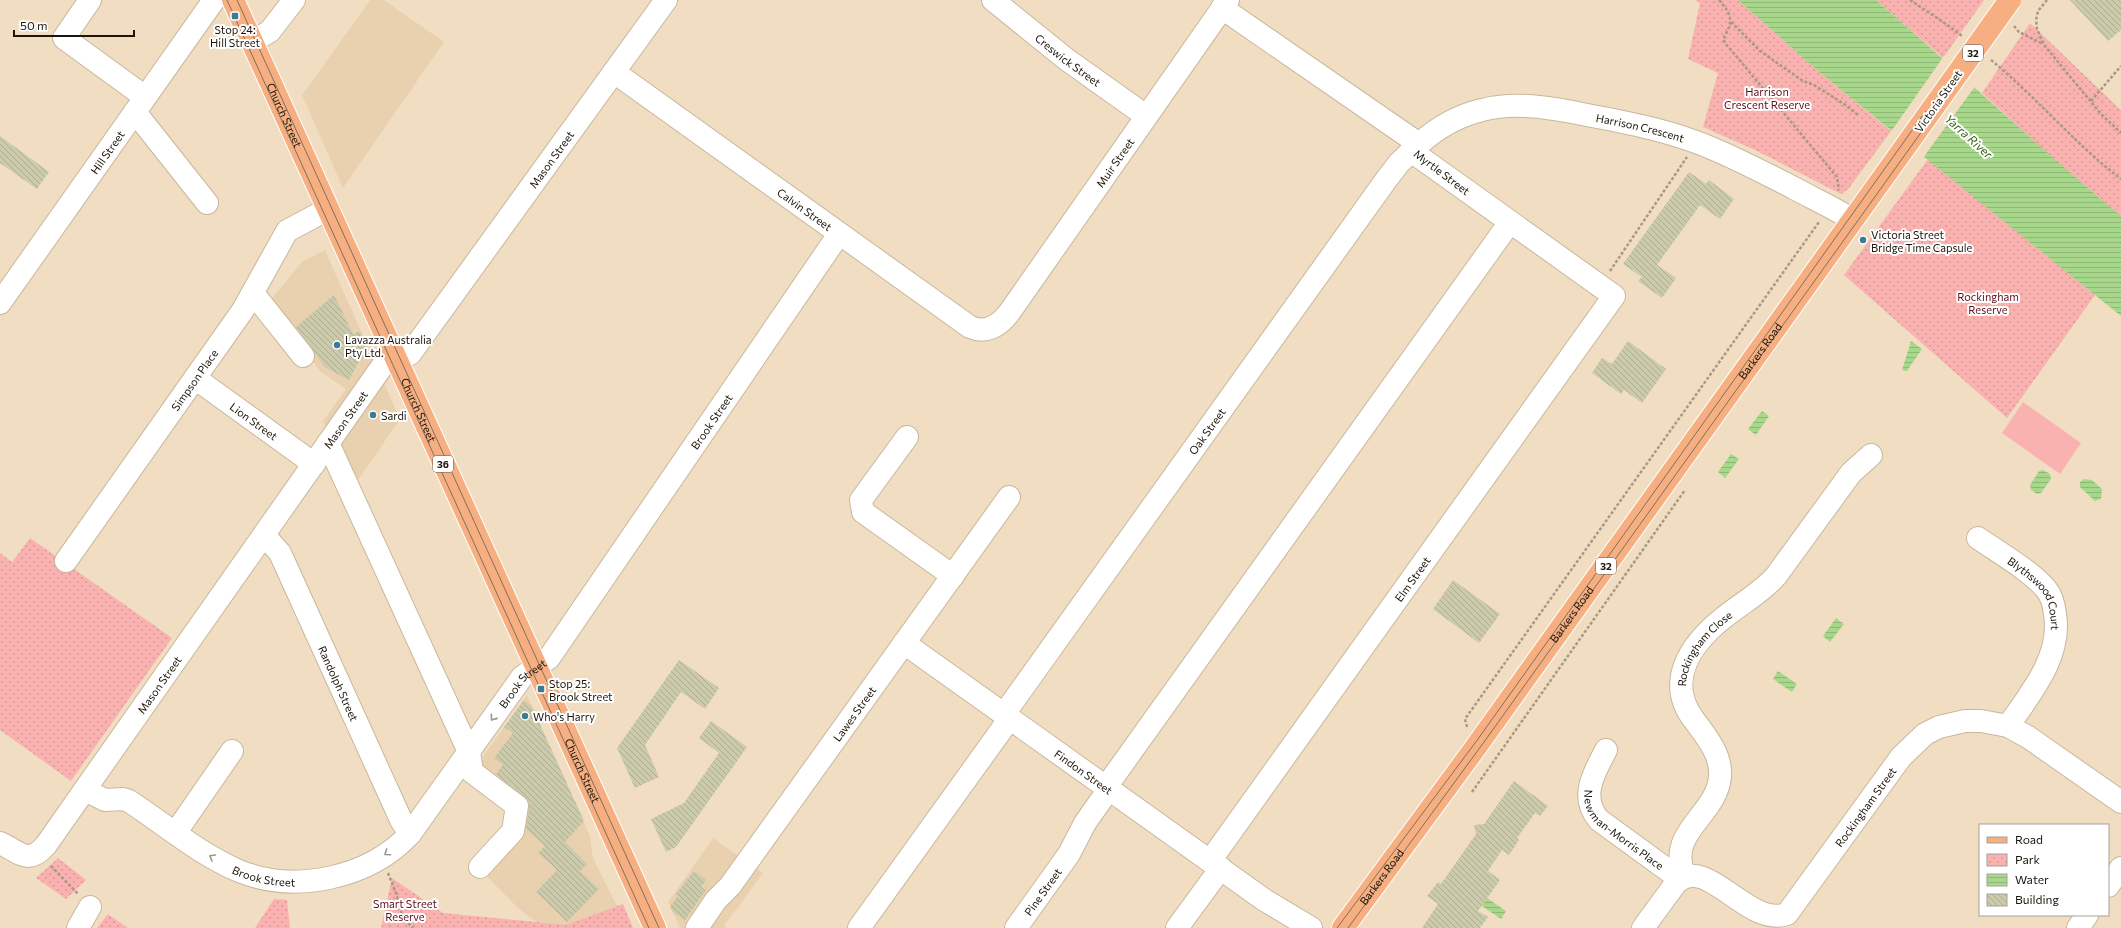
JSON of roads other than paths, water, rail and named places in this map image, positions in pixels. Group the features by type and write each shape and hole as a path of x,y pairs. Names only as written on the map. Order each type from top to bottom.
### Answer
{"main road":[{"name":"Church Street","path":"232,0 655,928"},
{"name":"Victoria Street","path":"1866,202 2010,0"},
{"name":"Barkers Road","path":"1343,928 1473,751 1866,202"}],"street":[{"path":"90,0 64,38 140,104 207,203"},
{"name":"Hill Street","path":"0,303 214,0"},
{"path":"252,42 270,31 294,0"},
{"name":"Mason Street","path":"0,843 26,857 39,853 383,365 410,354 666,0"},
{"name":"Creswick Street","path":"993,0 1066,59 1146,116"},
{"name":"Muir Street","path":"1000,324 1225,4"},
{"name":"Myrtle Street","path":"1225,4 1415,147 1510,222 1614,296"},
{"name":"Calvin Street","path":"614,72 970,327 982,330 1000,324"},
{"name":"Harrison Crescent","path":"1415,147 1440,126 1459,116 1483,109 1508,106 1537,107 1568,111 1661,130 1697,142 1740,160 1853,220"},
{"name":"Oak Street","path":"858,928 1386,180 1415,147"},
{"name":"Simpson Place","path":"66,561 253,293 287,231 328,209"},
{"name":"Pine Street","path":"1016,928 1069,854 1085,823 1111,790 1510,222"},
{"name":"Brook Street","path":"84,790 105,800 123,799 129,801 226,865 255,876 275,880 314,880 349,873 381,857 410,834 522,677 549,658 839,234"},
{"path":"253,293 303,356"},
{"name":"Elm Street","path":"1177,928 1215,864 1614,296"},
{"name":"Lion Street","path":"195,378 314,464"},
{"path":"907,437 861,500 863,512 953,576"},
{"path":"328,443 469,752 472,772 516,806 513,831 480,866"},
{"name":"Rockingham Close","path":"1682,878 1679,861 1680,846 1714,795 1720,776 1714,749 1690,715 1683,700 1681,688 1684,666 1690,653 1711,629 1722,619 1764,589 1776,576 1851,473 1871,455"},
{"name":"Lawes Street","path":"703,926 716,900 730,886 1009,497"},
{"name":"Randolph Street","path":"264,535 280,553 401,820 410,834"},
{"name":"Blythswood Court","path":"1978,538 2039,581 2052,596 2055,608 2056,637 2050,658 2040,679 2008,726"},
{"name":"Findon Street","path":"904,643 1263,899 1310,928"},
{"name":"Rockingham Street","path":"1682,878 1690,876 1702,879 1760,919 1780,919 1787,914 1912,744 1925,734 1953,722 1981,721 2008,726 2028,737 2121,802"},
{"name":"Newman-Morris Place","path":"1606,750 1595,772 1590,787 1590,808 1599,820 1682,878"},
{"path":"176,832 232,751"},
{"path":"2109,885 2121,868"},
{"path":"1643,928 1682,878"},
{"name":"Findon Street","path":"1263,899 1293,928"},
{"path":"78,928 90,907"},
{"path":"2078,928 2086,916"}],"water":[{"name":"Yarra River","path":"1738,0 1876,0 2059,163 2121,216 2121,316 1819,72"},
{"path":"1911,341 1922,349 1907,371 1902,370"},
{"path":"1762,411 1769,416 1756,435 1748,429"},
{"path":"1731,454 1739,459 1725,478 1718,472"},
{"path":"2043,470 2050,474 2051,479 2041,493 2037,494 2031,490 2030,485 2039,471"},
{"path":"2084,479 2092,480 2102,489 2101,499 2095,501 2080,487 2080,482"},
{"path":"1836,618 1844,624 1830,642 1823,636"},
{"path":"1778,671 1797,684 1792,692 1773,679"},
{"path":"1487,898 1506,911 1501,919 1482,906"}],"tram line":[{"path":"227,0 649,928"},
{"path":"237,0 659,928"},
{"path":"1337,928 1478,739 2005,0"},
{"path":"1348,928 1484,742 2016,0"}],"place":[{"name":"Stop 24: Hill Street","path":"235,16"},
{"name":"Victoria Street Bridge Time Capsule","path":"1863,240"},
{"name":"Lavazza Australia Pty Ltd.","path":"337,345"},
{"name":"Sardi","path":"373,415"},
{"name":"Stop 25: Brook Street","path":"541,689"},
{"name":"Who's Harry","path":"525,716"}],"park label":[{"name":"Harrison Crescent Reserve","path":"1767,97"},
{"name":"Rockingham Reserve","path":"1988,302"},
{"name":"Smart Street Reserve","path":"405,909"}]}
